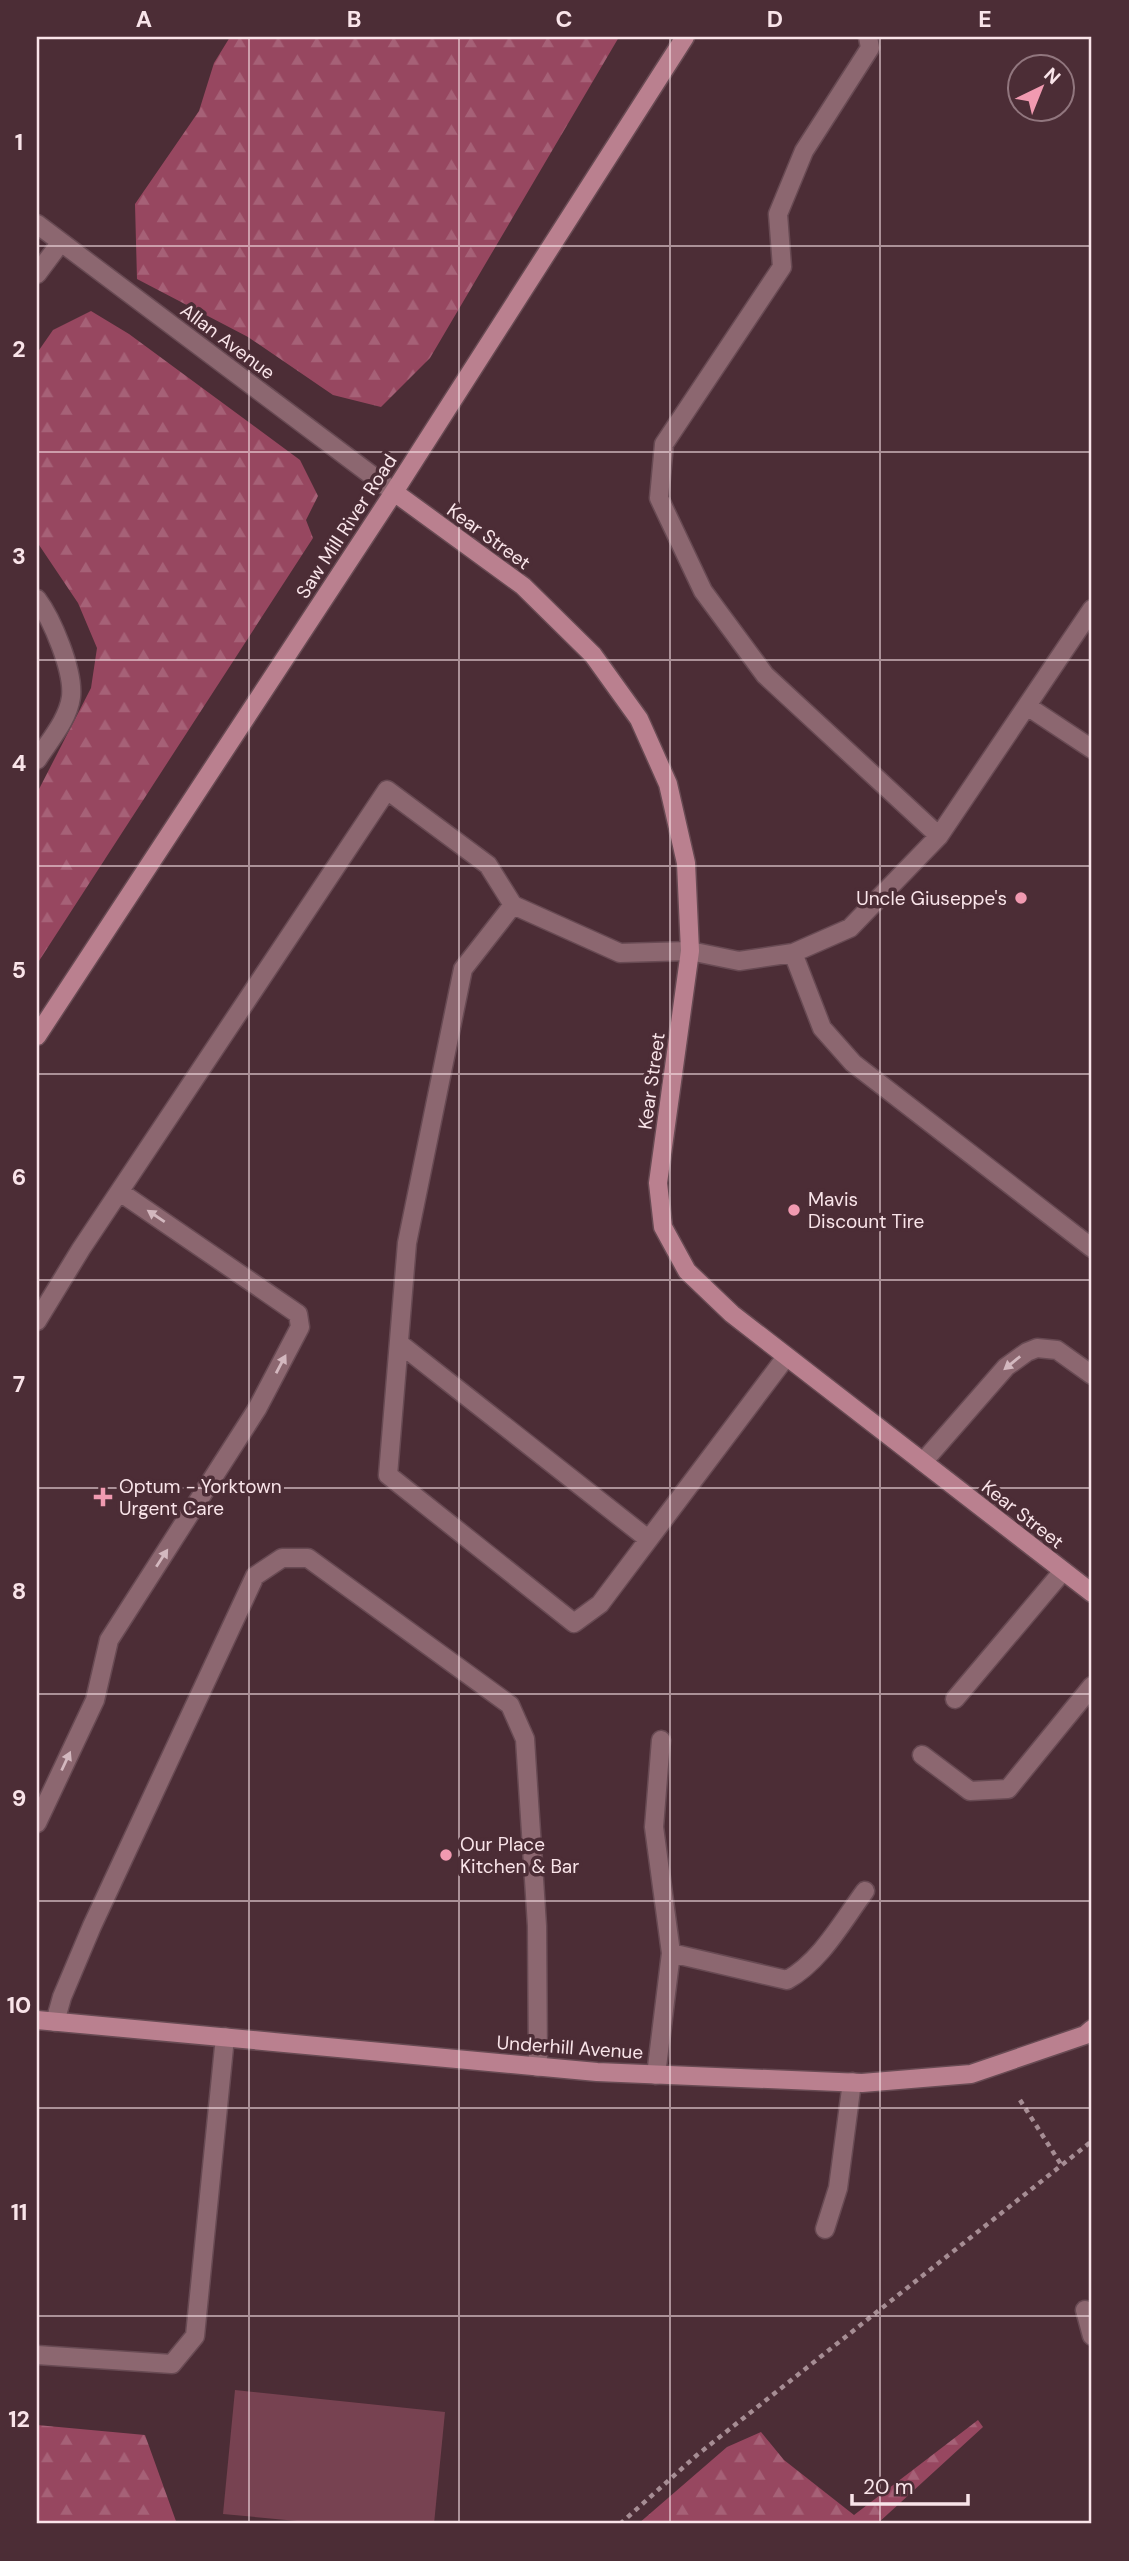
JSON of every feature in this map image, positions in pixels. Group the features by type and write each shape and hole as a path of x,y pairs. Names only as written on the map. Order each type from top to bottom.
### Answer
{"street":[{"name":"Saw Mill River Road","path":"37,1036 394,492 685,37"},
{"path":"868,37 870,48 803,151 778,214 782,267 664,444 659,498 703,591 765,675 939,836"},
{"name":"Allan Avenue","path":"37,224 394,492"},
{"path":"37,274 61,242"},
{"name":"Kear Street","path":"394,492 523,586 593,655 639,719 668,784 685,863 690,951 658,1183 663,1227 687,1271 732,1314 786,1357 1092,1593"},
{"path":"37,599 48,614 65,659 71,696 60,726 37,760"},
{"path":"37,1321 387,790 488,865 513,905 621,953 690,951 739,961 793,953 850,928 939,836 1092,609"},
{"path":"1027,706 1092,749"},
{"path":"513,905 463,969 407,1243 388,1475 575,1623 600,1604 786,1357"},
{"path":"793,953 822,1028 853,1063 1092,1248"},
{"path":"37,1823 95,1700 109,1640 257,1409 300,1327 298,1314 120,1192"},
{"path":"399,1343 648,1539"},
{"path":"923,1462 1006,1367 1027,1352 1037,1348 1057,1350 1092,1375"},
{"path":"55,2022 62,1997 92,1926 255,1576 282,1558 308,1558 509,1705 525,1739 537,1926 538,2067"},
{"path":"955,1699 1063,1571"},
{"path":"922,1755 970,1791 1008,1789 1092,1686"},
{"path":"656,2075 671,1953 654,1827 661,1740"},
{"path":"671,1953 787,1980 801,1972 819,1954 864,1891"},
{"name":"Underhill Avenue","path":"37,2020 538,2067 656,2075 852,2082 971,2074 1073,2039 1092,2029"},
{"path":"37,2355 172,2364 195,2336 225,2038"},
{"path":"825,2229 838,2188 852,2082"},
{"path":"1086,2310 1092,2336"}],"path":[{"path":"1020,2100 1062,2166"},
{"path":"620,2524 697,2455 1092,2141"}],"green space":[{"path":"230,37 619,37 430,358 381,407 333,395 248,337 137,279 135,204 199,111 214,63"},
{"path":"91,311 129,334 300,460 318,496 306,520 313,538 37,964 37,793 91,688 97,648 78,603 37,542 37,353 53,330"},
{"path":"978,2420 983,2427 877,2524 638,2524 727,2447 761,2432 784,2460 854,2515"},
{"path":"37,2425 145,2435 177,2524 37,2524"}],"shaded area":[{"path":"235,2390 445,2412 434,2524 329,2524 223,2514"}],"place":[{"name":"Uncle Giuseppe's","path":"1021,898"},
{"name":"Mavis Discount Tire","path":"794,1210"},
{"name":"Optum - Yorktown Urgent Care","path":"103,1497"},
{"name":"Our Place Kitchen & Bar","path":"446,1855"}]}
